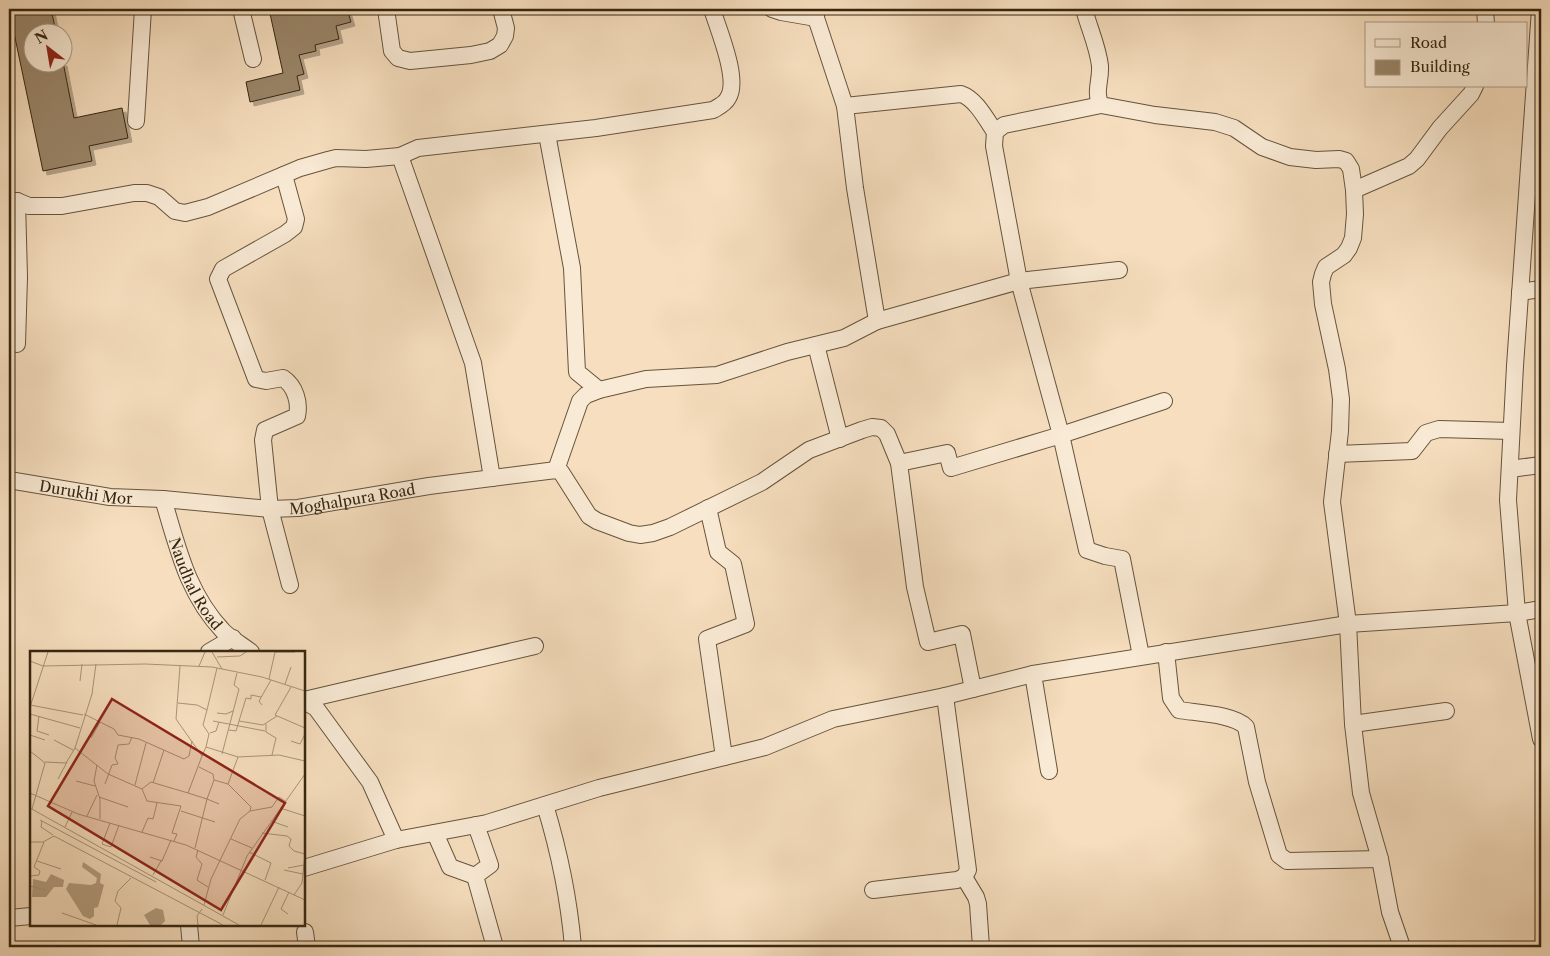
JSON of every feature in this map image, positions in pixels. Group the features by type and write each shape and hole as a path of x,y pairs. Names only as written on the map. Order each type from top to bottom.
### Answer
{"street":[{"path":"136,121 143,9"},
{"path":"241,9 253,59"},
{"path":"386,9 392,51 398,58 410,60 472,55 490,51 500,45 506,36 501,9"},
{"path":"17,344 19,277 13,201 29,206 62,206 134,193 147,193 159,197 175,211 184,213 208,207 300,168 336,158 366,159 400,156 418,148 547,134 712,110 729,98 732,75 712,9"},
{"path":"772,9 781,12 815,14 826,44 845,106 855,188 877,321"},
{"path":"1084,9 1100,67 1097,99 1101,105"},
{"path":"1485,9 1486,22"},
{"path":"1540,9 1535,176 1520,292 1508,500 1517,613 1541,739"},
{"path":"1354,190 1409,166 1471,94 1474,88"},
{"path":"845,106 961,94 968,96 995,132 994,146 1019,281 1061,435 1087,550 1122,559 1140,656"},
{"path":"995,132 1004,125 1101,105 1156,115 1215,122 1234,128 1262,147 1290,157 1316,160 1339,159 1346,162 1351,169 1355,214 1353,238 1344,255 1326,267 1321,282 1323,304 1337,369 1341,399 1340,431 1332,502 1348,624 1353,724 1361,793 1380,859 1390,912 1402,947"},
{"path":"547,134 572,268 577,372 599,390"},
{"path":"400,156 473,363 492,478"},
{"path":"284,175 296,218 294,227 223,269 218,279 256,379 283,378 292,384 299,407 297,416 265,430 262,440 270,509 290,585"},
{"path":"973,689 962,634 928,642 915,588 898,464 888,434 880,428 862,430 809,450 762,482 670,527 652,533 629,533 597,522 589,516 561,472 549,471 580,401 586,395 599,390 646,379 716,375 787,352 844,338 877,321 1019,281 1119,270"},
{"path":"1520,292 1541,289"},
{"path":"816,345 840,439"},
{"path":"898,464 947,452 951,468 1061,435 1164,401"},
{"path":"1337,454 1412,451 1426,433 1439,429 1511,431"},
{"path":"1510,469 1541,465"},
{"name":"Moghalpura Road","path":"163,499 270,509 298,508 430,486 549,471"},
{"name":"Durukhi Mor","path":"9,480 110,497 163,499"},
{"name":"Naudhal Road","path":"163,499 192,586 205,610 225,633 250,651"},
{"path":"708,508 718,552 733,564 746,624 707,640 724,757"},
{"path":"305,868 396,840 487,823 599,788 765,747 833,720 945,696 1033,674 1348,624 1517,613 1541,608"},
{"path":"211,651 233,638"},
{"path":"305,701 535,646"},
{"path":"1166,652 1171,698 1179,710 1221,716 1243,724 1246,727 1257,782 1279,855 1287,861 1380,859"},
{"path":"1033,674 1049,771"},
{"path":"873,890 957,880 964,877 968,870 945,696"},
{"path":"305,702 316,708 370,782 396,840"},
{"path":"1353,724 1446,711"},
{"path":"545,805 557,845 572,925 574,947"},
{"path":"475,876 490,865 476,825"},
{"path":"436,832 450,867 475,876"},
{"path":"475,876 495,947"},
{"path":"964,877 978,904 980,947"},
{"path":"9,918 30,916"},
{"path":"189,926 192,947"}],"building":[{"path":"9,9 51,9 54,22 22,22 22,71"},
{"path":"269,9 347,9 351,22 336,26 339,39 315,45 316,51 299,55 304,74 297,76 300,90 250,102 246,82 283,73"},
{"path":"22,72 65,72 74,118 122,108 128,138 89,146 92,161 43,171"}]}
